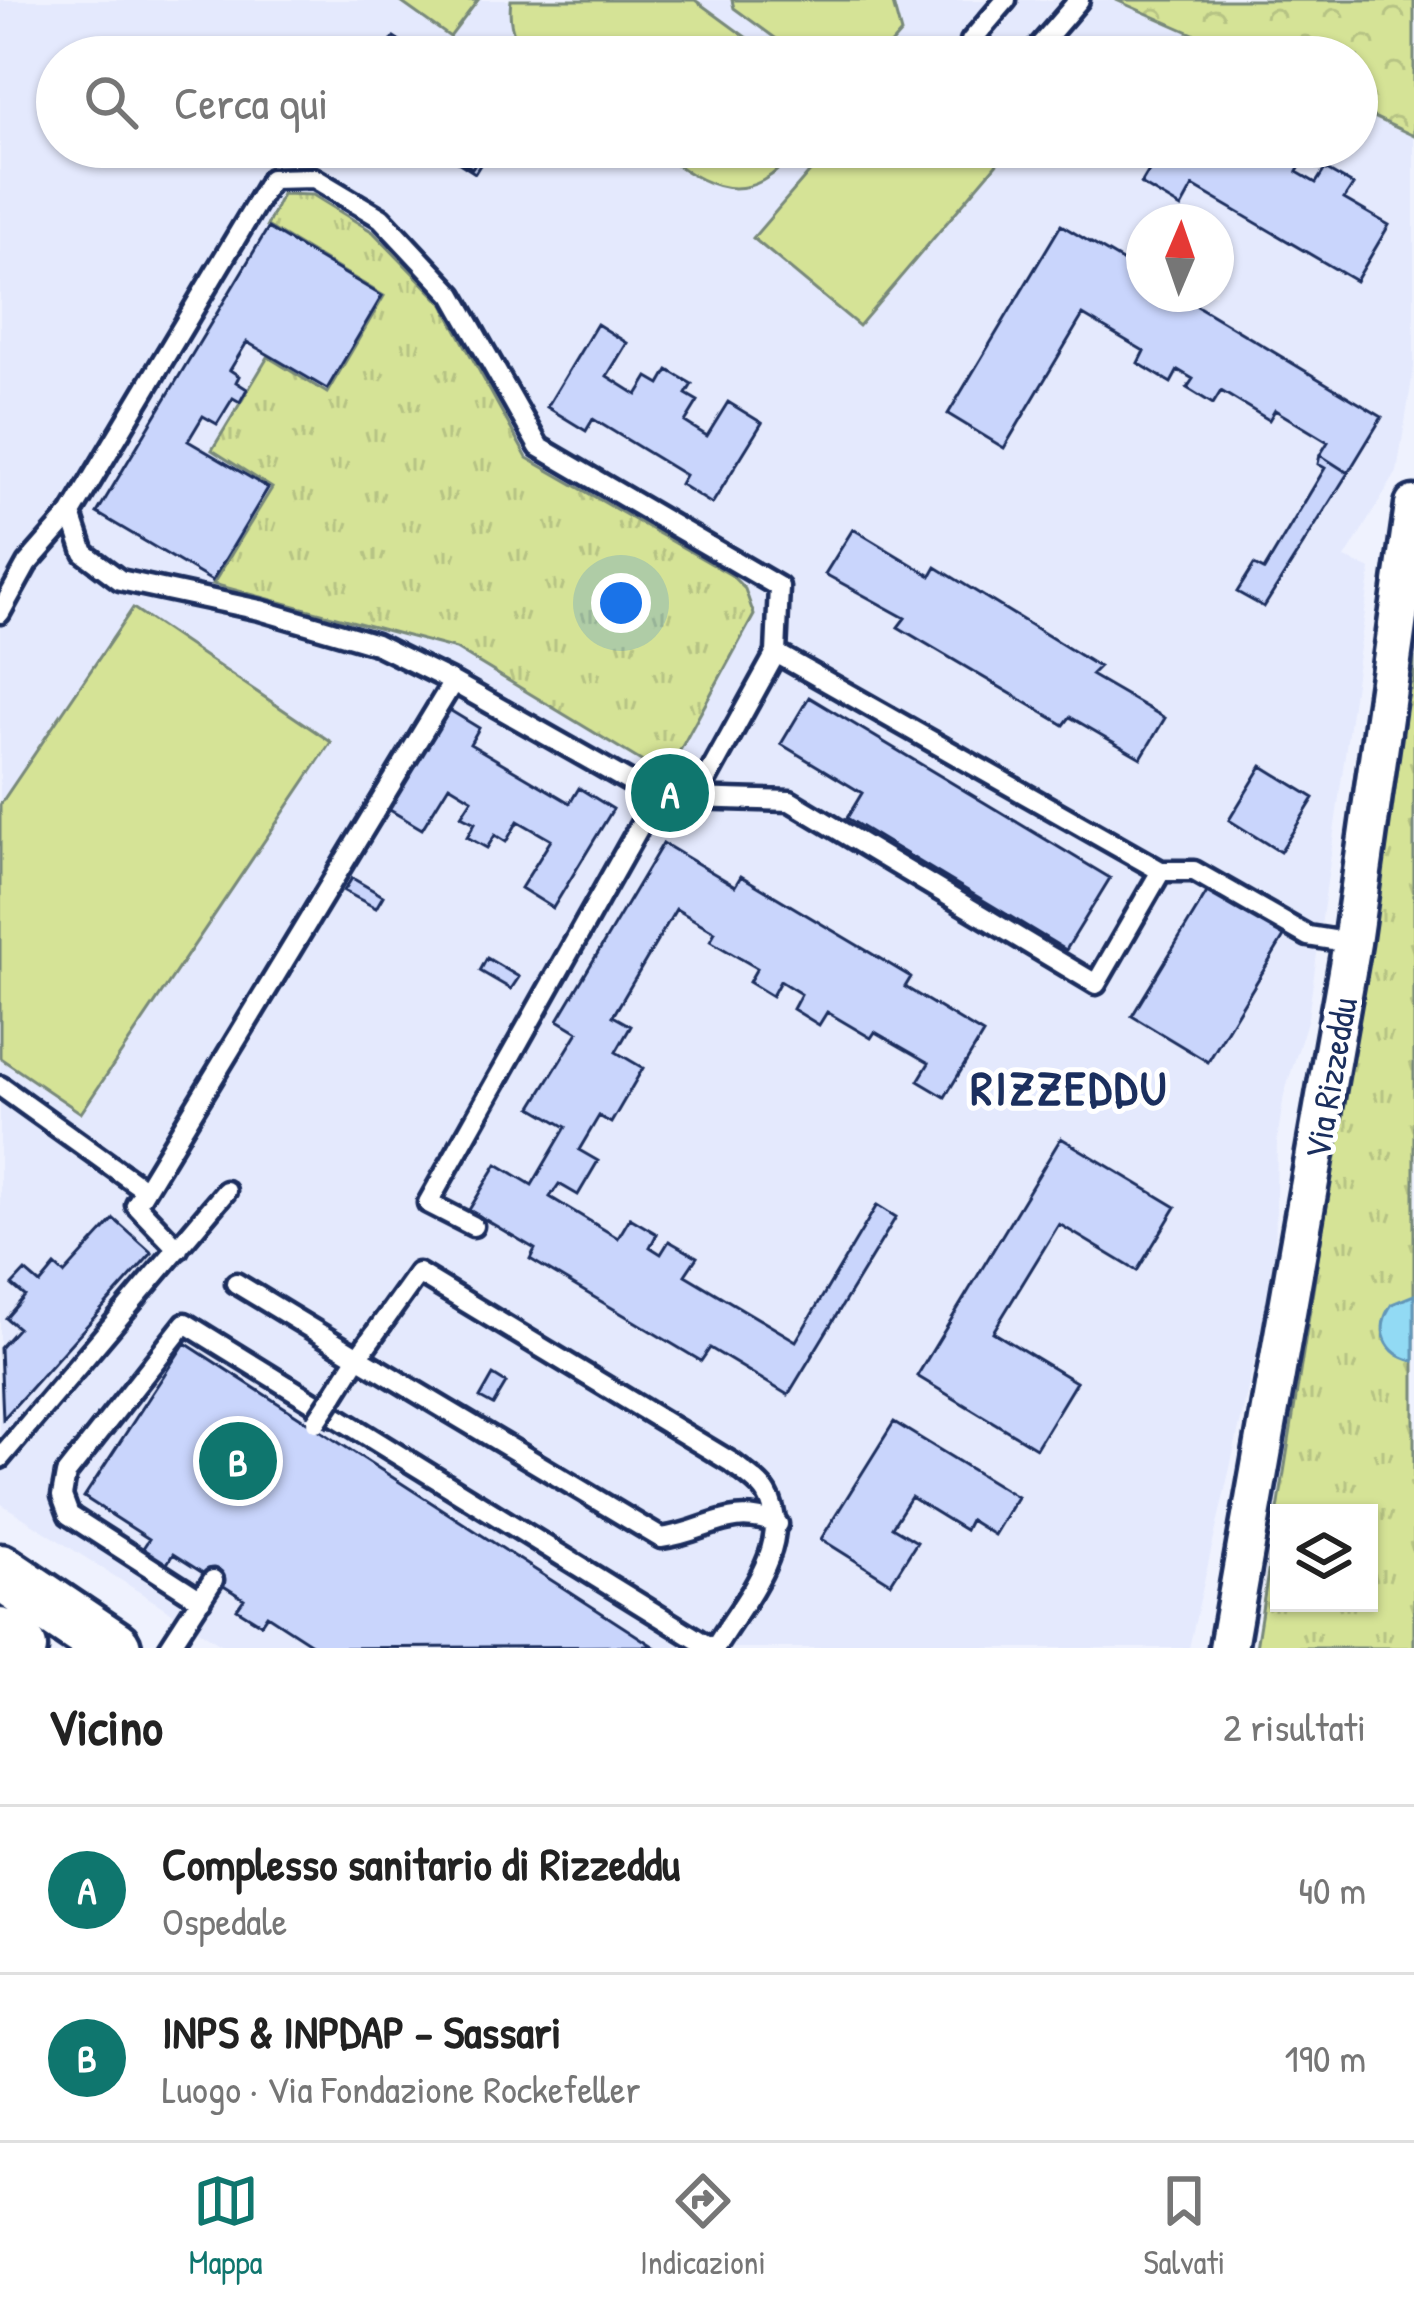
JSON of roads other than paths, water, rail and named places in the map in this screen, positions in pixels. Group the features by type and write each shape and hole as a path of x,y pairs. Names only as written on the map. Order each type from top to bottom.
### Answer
{"main road":[{"path":"0,1572 113,1648"},
{"path":"0,1636 19,1648"}],"street":[{"name":"Via Rizzeddu","path":"1228,1648 1352,943 1414,505"}],"lane":[{"path":"975,36 1006,0"},
{"path":"1048,36 1079,0"},
{"path":"0,613 27,564 71,514 271,179 314,178 381,218 453,295 539,447 779,587 776,652 696,798"},
{"path":"71,514 84,553 120,580 260,610 376,644 454,682 656,797 790,801 1096,984 1161,872"},
{"path":"776,652 1161,872 1194,872 1308,936 1352,943"},
{"path":"178,1249 136,1205 454,682"},
{"path":"473,1226 428,1203 656,797"},
{"path":"0,1086 145,1190"},
{"path":"0,1458 226,1192"},
{"path":"201,1600 69,1515 62,1496 66,1474 185,1323 713,1648 769,1558 778,1524 766,1491 731,1462 418,1273 358,1357 334,1395 315,1424"},
{"path":"236,1283 661,1538 683,1535 730,1516 754,1516 778,1524"},
{"path":"169,1648 213,1580"}],"water":[{"path":"1414,1295 1414,1361 1396,1353 1383,1331 1392,1304"}],"place":[{"name":"Complesso sanitario di Rizzeddu","path":"670,793"},
{"name":"INPS & INPDAP - Sassari","path":"238,1461"}],"district":[{"name":"RIZZEDDU","path":"1070,1088"}]}
